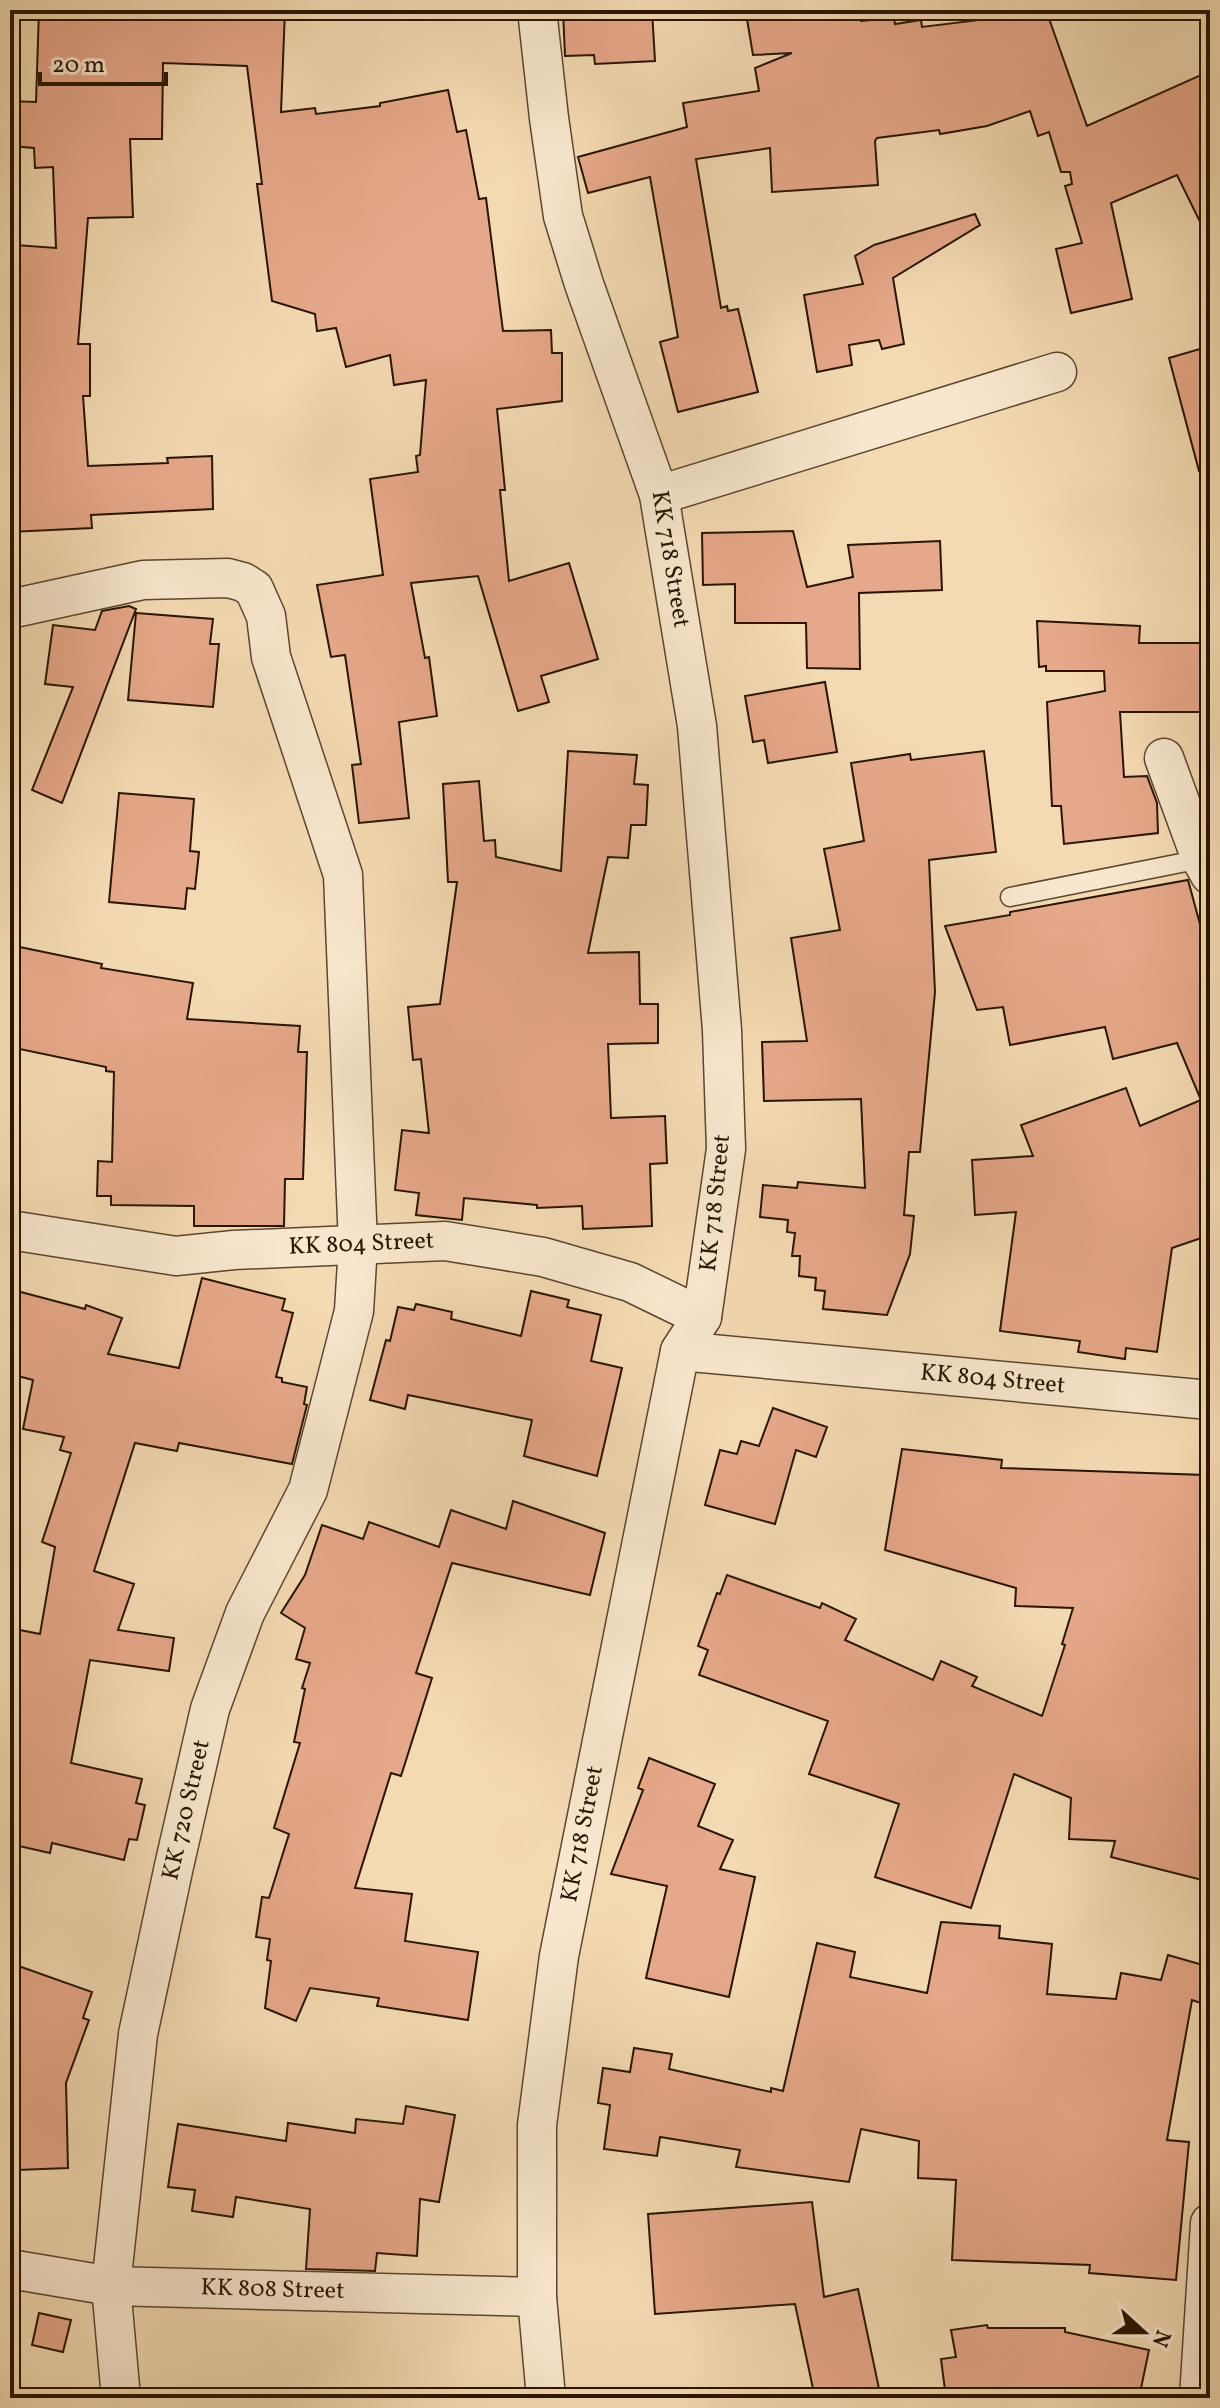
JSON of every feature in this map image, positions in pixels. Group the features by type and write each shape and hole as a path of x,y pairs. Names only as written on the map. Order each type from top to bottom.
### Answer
{"street":[{"name":"KK 718 Street","path":"537,10 563,216 659,495 697,726 722,1030 726,1149 702,1317 680,1351 559,1956 537,2125 537,2297 546,2398"},
{"path":"659,495 1057,372"},
{"name":"KK 720 Street","path":"10,609 143,580 228,578 254,589 266,616 271,657 343,875 358,1245 354,1311 308,1490 245,1613 206,1723 138,2034 111,2286 121,2398"},
{"path":"1164,758 1206,867"},
{"name":"KK 804 Street","path":"10,1230 176,1256 234,1250 445,1241 543,1257 630,1282 702,1317"},
{"name":"KK 804 Street","path":"680,1351 1210,1400"},
{"path":"1199,2398 1210,2223"},
{"name":"KK 808 Street","path":"10,2269 111,2286 537,2297"}],"lane":[{"path":"1010,897 1206,867"}],"building":[{"path":"39,10 285,10 281,112 315,108 316,114 380,106 380,103 448,90 457,132 466,130 479,199 486,198 503,331 551,330 552,353 562,353 562,401 497,409 505,490 500,490 509,581 569,563 598,659 541,676 549,702 518,711 478,576 411,583 425,658 429,657 437,716 399,722 409,818 359,823 352,765 361,764 345,655 331,657 317,585 383,575 370,479 418,472 416,456 420,455 426,380 394,385 390,355 346,367 336,328 317,331 315,314 272,301 257,184 262,184 247,66 163,63 162,139 130,139 133,217 88,218 78,344 90,344 90,396 83,396 88,466 168,463 167,458 212,456 213,509 91,515 92,528 10,532 10,259 15,259 16,245 56,248 53,167 35,168 34,148 10,146 10,101 36,102"},
{"path":"563,10 652,10 655,61 595,64 594,55 565,56"},
{"path":"766,10 860,10 861,21 894,18 895,24 921,20 922,27 996,18 994,10 1046,10 1087,126 1210,71 1210,242 1177,175 1111,203 1132,299 1071,313 1056,249 1082,243 1065,186 1072,184 1070,172 1061,172 1049,132 1038,136 1030,111 987,126 940,134 939,130 877,138 878,185 772,192 770,148 696,159 721,308 727,306 728,311 738,309 758,392 678,412 660,342 678,337 650,177 588,193 578,157 687,127 683,103 759,91 755,68 792,53 753,55 746,13"},
{"path":"975,214 980,225 893,278 904,344 882,349 879,340 849,345 852,365 817,372 804,295 863,284 855,256 874,245"},
{"path":"1210,346 1210,469 1199,471 1169,358"},
{"path":"793,531 807,587 853,577 848,545 940,541 942,590 859,593 860,669 807,668 806,623 735,623 735,584 703,585 702,533"},
{"path":"129,606 136,609 62,803 32,790 73,687 45,684 53,625 95,630 102,611"},
{"path":"136,613 213,619 210,644 219,644 213,707 128,700"},
{"path":"1037,621 1140,626 1139,643 1210,643 1210,712 1120,712 1124,777 1147,776 1157,803 1158,833 1064,844 1061,806 1052,806 1047,702 1105,691 1104,671 1046,671 1046,666 1039,667"},
{"path":"825,682 837,752 768,763 764,740 753,742 745,696"},
{"path":"568,751 637,755 634,784 648,785 646,825 631,825 628,858 608,857 588,953 639,952 640,1004 658,1004 658,1043 608,1044 611,1118 665,1116 667,1163 650,1164 652,1226 583,1229 582,1206 537,1208 537,1205 464,1198 462,1220 416,1215 419,1193 395,1190 402,1130 429,1133 421,1059 413,1060 408,1007 440,1004 457,882 448,882 443,784 479,781 484,841 495,840 496,857 561,871"},
{"path":"984,751 996,852 929,860 935,992 920,1152 909,1152 904,1215 914,1216 910,1254 887,1315 823,1309 825,1291 815,1290 816,1278 799,1276 800,1256 792,1256 795,1233 787,1232 788,1220 760,1217 763,1185 797,1188 798,1182 865,1188 861,1099 764,1101 762,1042 807,1041 791,938 840,930 824,849 864,841 851,763 910,754 911,760"},
{"path":"119,793 194,799 190,851 199,852 195,889 187,888 185,909 109,902"},
{"path":"1188,880 1210,961 1210,1235 1172,1248 1157,1352 1126,1348 1125,1359 1078,1352 1080,1341 1000,1331 1016,1212 975,1215 972,1160 1033,1156 1021,1125 1126,1088 1140,1126 1201,1100 1177,1043 1113,1059 1105,1027 1010,1045 1003,1007 977,1010 945,926"},
{"path":"10,945 102,964 101,968 193,983 187,1019 300,1026 298,1052 307,1052 303,1179 285,1179 284,1226 194,1226 194,1206 111,1205 111,1196 97,1196 98,1161 112,1162 114,1072 106,1071 106,1067 10,1047"},
{"path":"202,1278 285,1299 282,1310 293,1313 276,1377 282,1378 282,1382 307,1387 304,1404 307,1405 292,1464 179,1443 177,1451 135,1443 94,1571 134,1584 118,1630 174,1638 169,1671 90,1660 71,1763 142,1779 136,1803 145,1805 137,1840 129,1839 124,1860 52,1843 50,1853 10,1844 10,1628 40,1634 55,1547 42,1542 71,1453 60,1450 64,1437 23,1429 33,1380 10,1374 10,1311 17,1291 85,1309 86,1305 122,1318 108,1354 179,1368"},
{"path":"531,1291 569,1300 567,1307 601,1315 591,1361 622,1368 597,1476 524,1456 532,1420 408,1395 405,1409 370,1400 398,1307 414,1310 416,1304 452,1312 451,1319 521,1336"},
{"path":"773,1408 827,1427 816,1457 796,1450 775,1524 705,1505 720,1450 737,1454 741,1441 759,1446"},
{"path":"902,1449 1002,1460 1001,1468 1205,1475 1203,1486 1210,1485 1210,1882 1111,1857 1115,1841 1069,1839 1071,1798 1014,1774 971,1908 875,1877 899,1804 809,1774 828,1721 699,1675 708,1650 698,1646 717,1593 720,1594 727,1575 820,1608 822,1603 856,1619 845,1640 933,1680 941,1661 977,1677 972,1686 1042,1716 1065,1645 1062,1644 1073,1608 1015,1606 1016,1588 885,1550"},
{"path":"513,1501 605,1533 590,1595 452,1563 416,1673 432,1678 401,1776 391,1773 355,1888 412,1894 405,1941 478,1952 468,2020 377,2006 379,1998 310,1988 296,2021 265,2008 271,1961 267,1960 270,1939 256,1937 262,1897 269,1898 289,1834 274,1828 300,1743 294,1742 305,1689 302,1688 310,1663 296,1659 305,1628 281,1613 305,1575 322,1525 363,1539 369,1522 439,1547 451,1510 506,1529"},
{"path":"649,1758 715,1784 698,1826 733,1840 720,1869 755,1877 729,1997 646,1978 667,1886 611,1874 643,1790 638,1788"},
{"path":"941,1922 1000,1926 999,1938 1052,1944 1047,1994 1116,1999 1121,1973 1161,1980 1168,1955 1210,1967 1210,1986 1204,2004 1192,2000 1167,2140 1189,2142 1176,2280 1089,2273 1090,2265 952,2260 956,2180 918,2178 919,2141 861,2129 849,2182 736,2167 740,2150 660,2137 657,2156 604,2149 610,2105 598,2103 603,2068 630,2072 634,2048 672,2054 669,2069 771,2092 771,2088 783,2091 817,1943 855,1952 850,1977 927,1993"},
{"path":"10,1963 92,1992 83,2018 89,2020 66,2083 68,2168 17,2170 16,2101 10,2100"},
{"path":"406,2106 455,2115 439,2202 420,2199 417,2256 377,2253 375,2271 306,2269 310,2209 236,2197 233,2217 192,2211 195,2190 168,2187 178,2124 286,2141 288,2123 355,2133 356,2119 403,2124"},
{"path":"812,2202 824,2297 858,2289 881,2398 815,2398 795,2304 655,2314 648,2214"},
{"path":"39,2313 71,2320 63,2352 32,2345"},
{"path":"987,2325 988,2328 1065,2328 1065,2332 1149,2350 1139,2398 946,2398 941,2359 956,2357 951,2330"}]}
